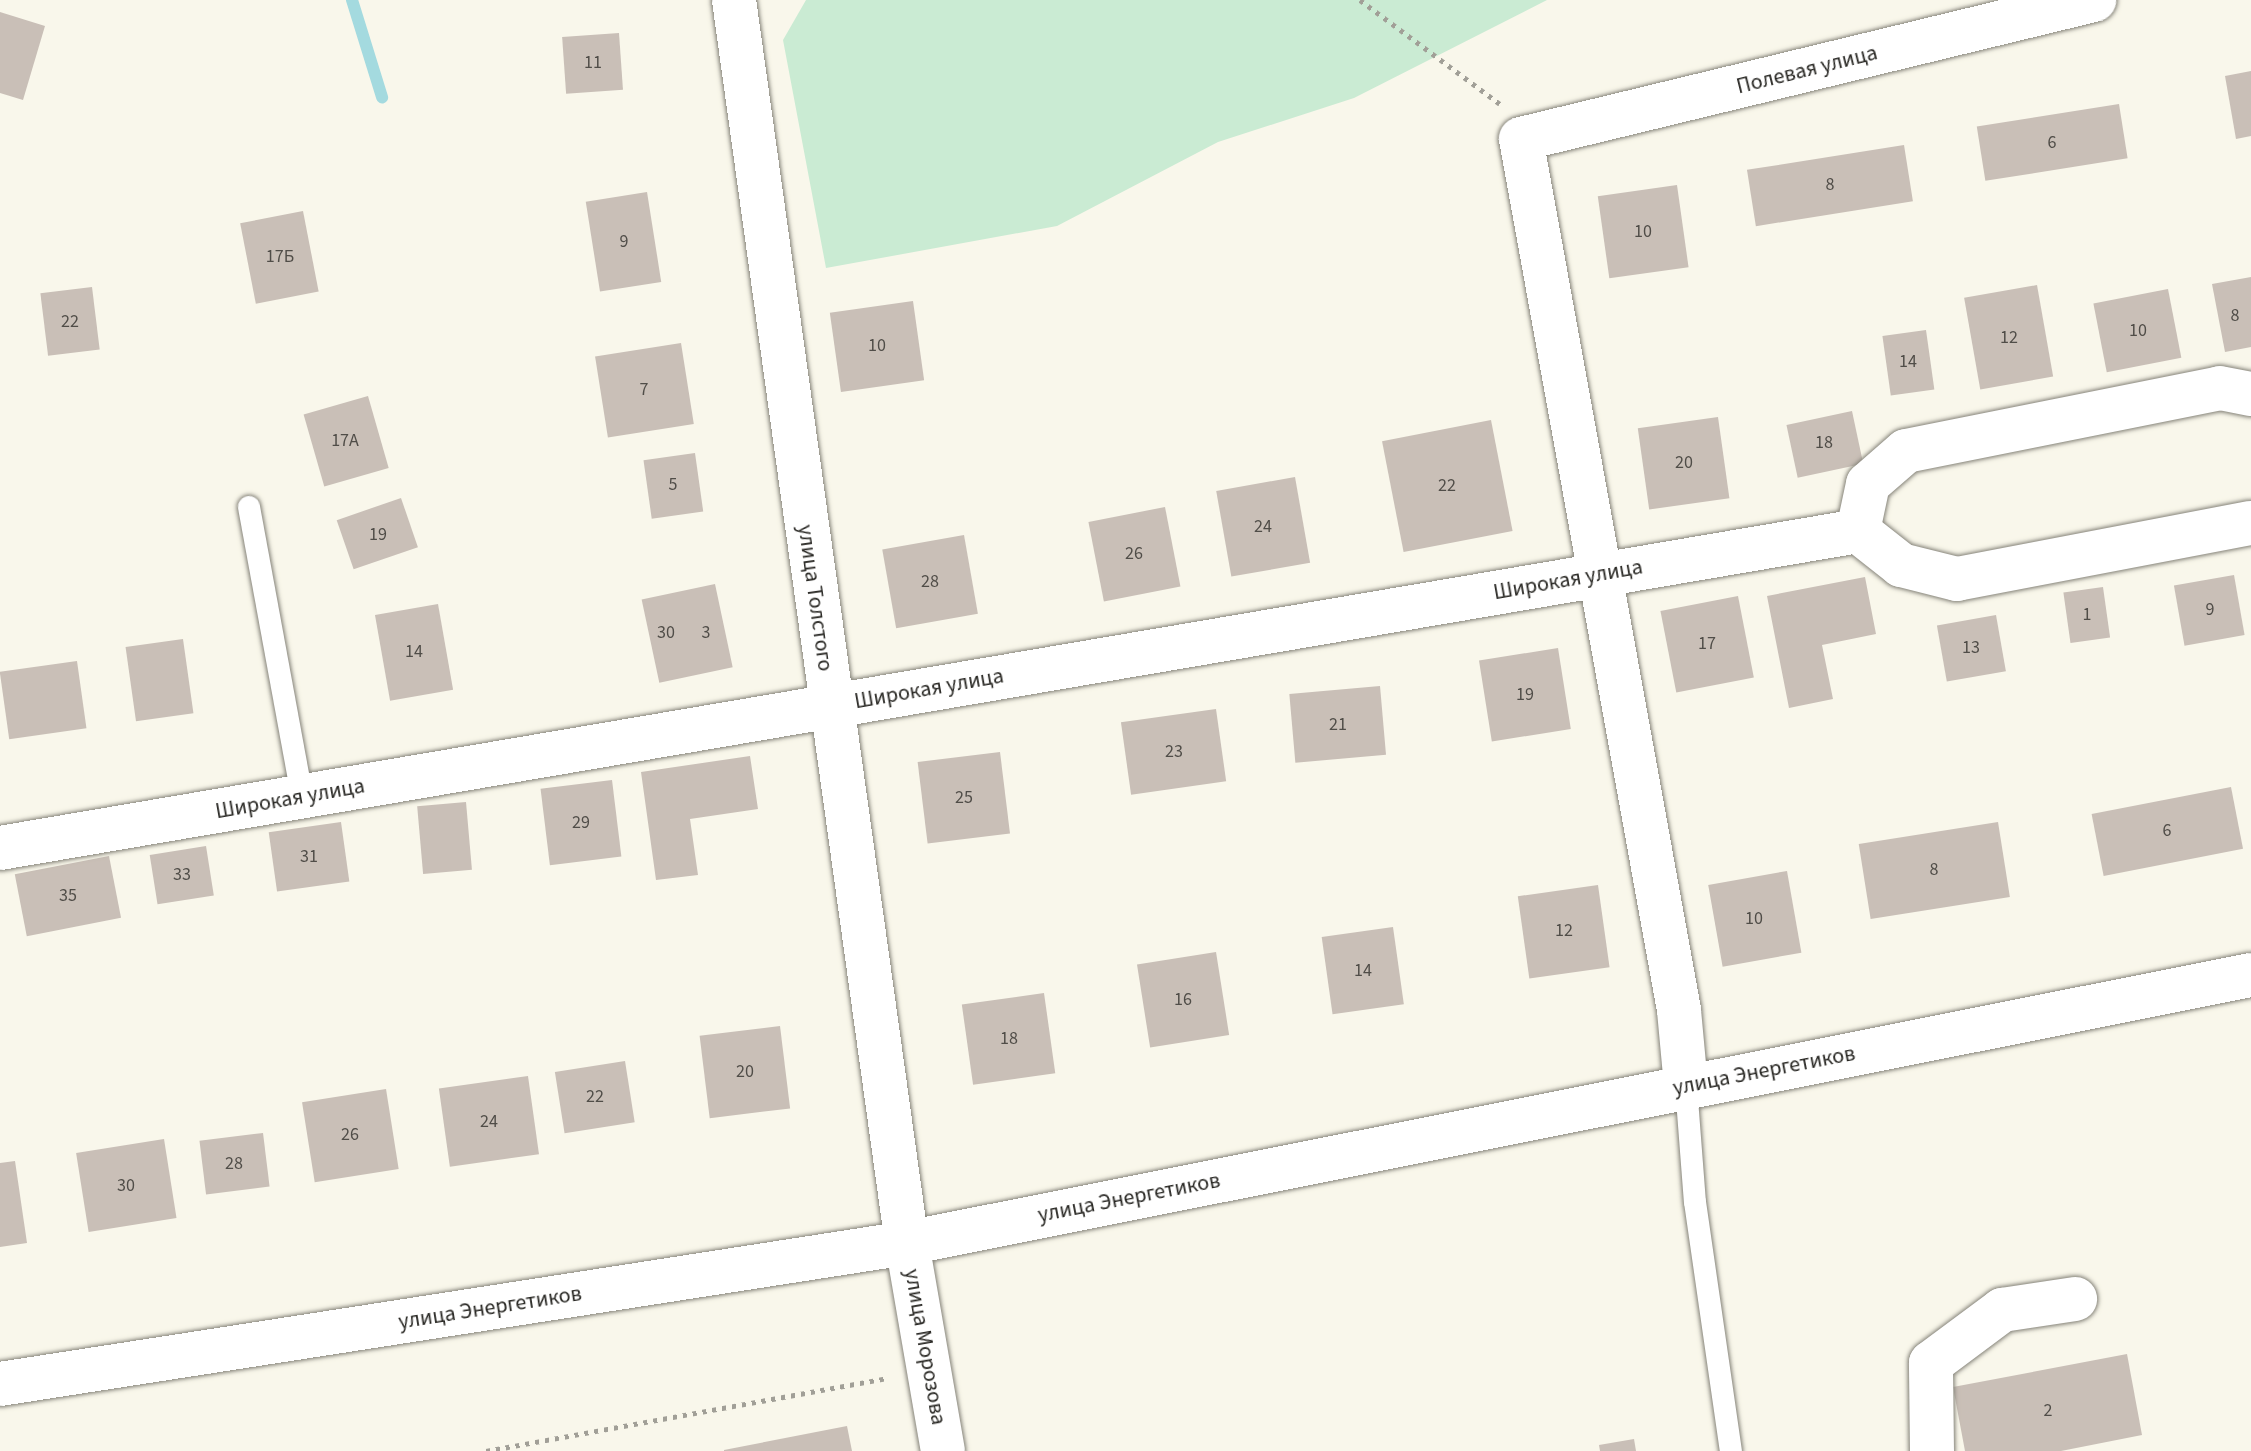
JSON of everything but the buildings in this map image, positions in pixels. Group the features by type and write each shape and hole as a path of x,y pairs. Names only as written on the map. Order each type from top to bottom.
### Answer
{"street":[{"name":"улица Толстого","path":"734,0 907,1243"},
{"name":"Полевая улица","path":"1531,136 2094,0"},
{"path":"1531,136 1600,575 1686,1086"},
{"path":"2251,394 2220,388 1906,451 1868,484 1858,531 1901,565 1957,579 2251,523"},
{"name":"Широкая улица","path":"0,848 1858,531"},
{"name":"улица Энергетиков","path":"0,1384 907,1243 2251,975"},
{"name":"улица Морозова","path":"907,1243 943,1451"},
{"path":"1932,1451 1931,1363 2002,1310 2075,1299"}],"lane":[{"path":"249,507 302,796"},
{"path":"1686,1086 1695,1202 1731,1451"}],"path":[{"path":"1360,0 1531,136"},
{"path":"486,1451 928,1371"}],"green space":[{"path":"806,0 1547,0 1354,98 1218,142 1057,226 826,268 783,40"}],"waterway":[{"path":"352,0 382,97"}]}
